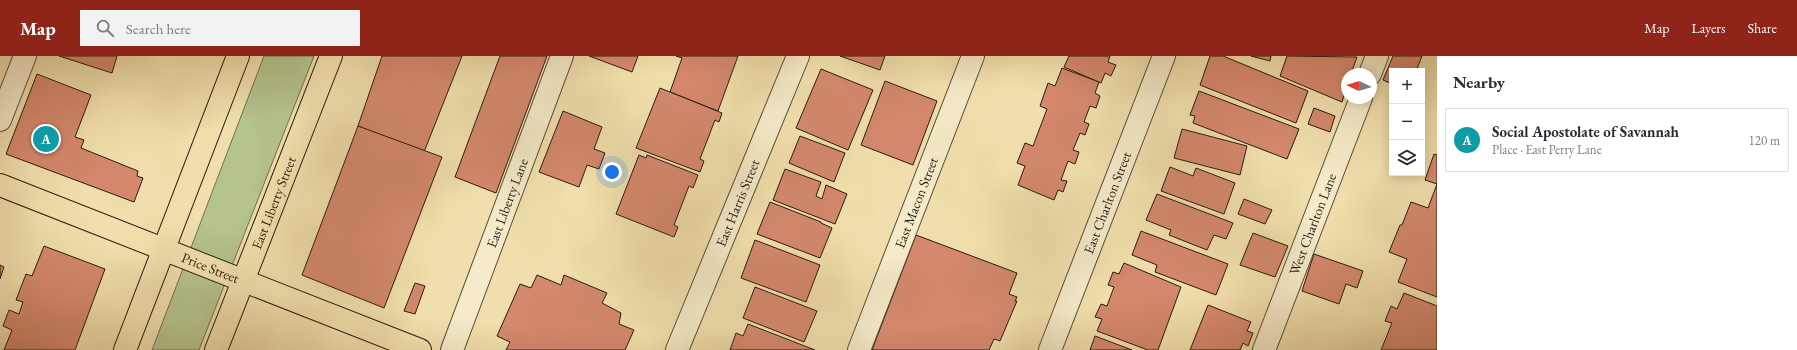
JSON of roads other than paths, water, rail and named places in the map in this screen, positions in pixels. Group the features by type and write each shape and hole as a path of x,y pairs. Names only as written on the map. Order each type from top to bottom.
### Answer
{"main road":[{"path":"125,350 238,56"},
{"name":"East Liberty Street","path":"216,350 331,56"},
{"name":"Price Street","path":"0,185 420,350"}],"street":[{"path":"0,120 25,56"},
{"name":"East Liberty Lane","path":"452,350 562,56"},
{"name":"East Harris Street","path":"677,350 798,56"},
{"name":"East Macon Street","path":"859,350 972,56"},
{"name":"East Charlton Street","path":"1050,350 1164,56"},
{"path":"1372,68 1377,56"},
{"name":"West Charlton Lane","path":"1264,350 1358,104"}],"place":[{"name":"Social Apostolate of Savannah","path":"46,139"}]}
